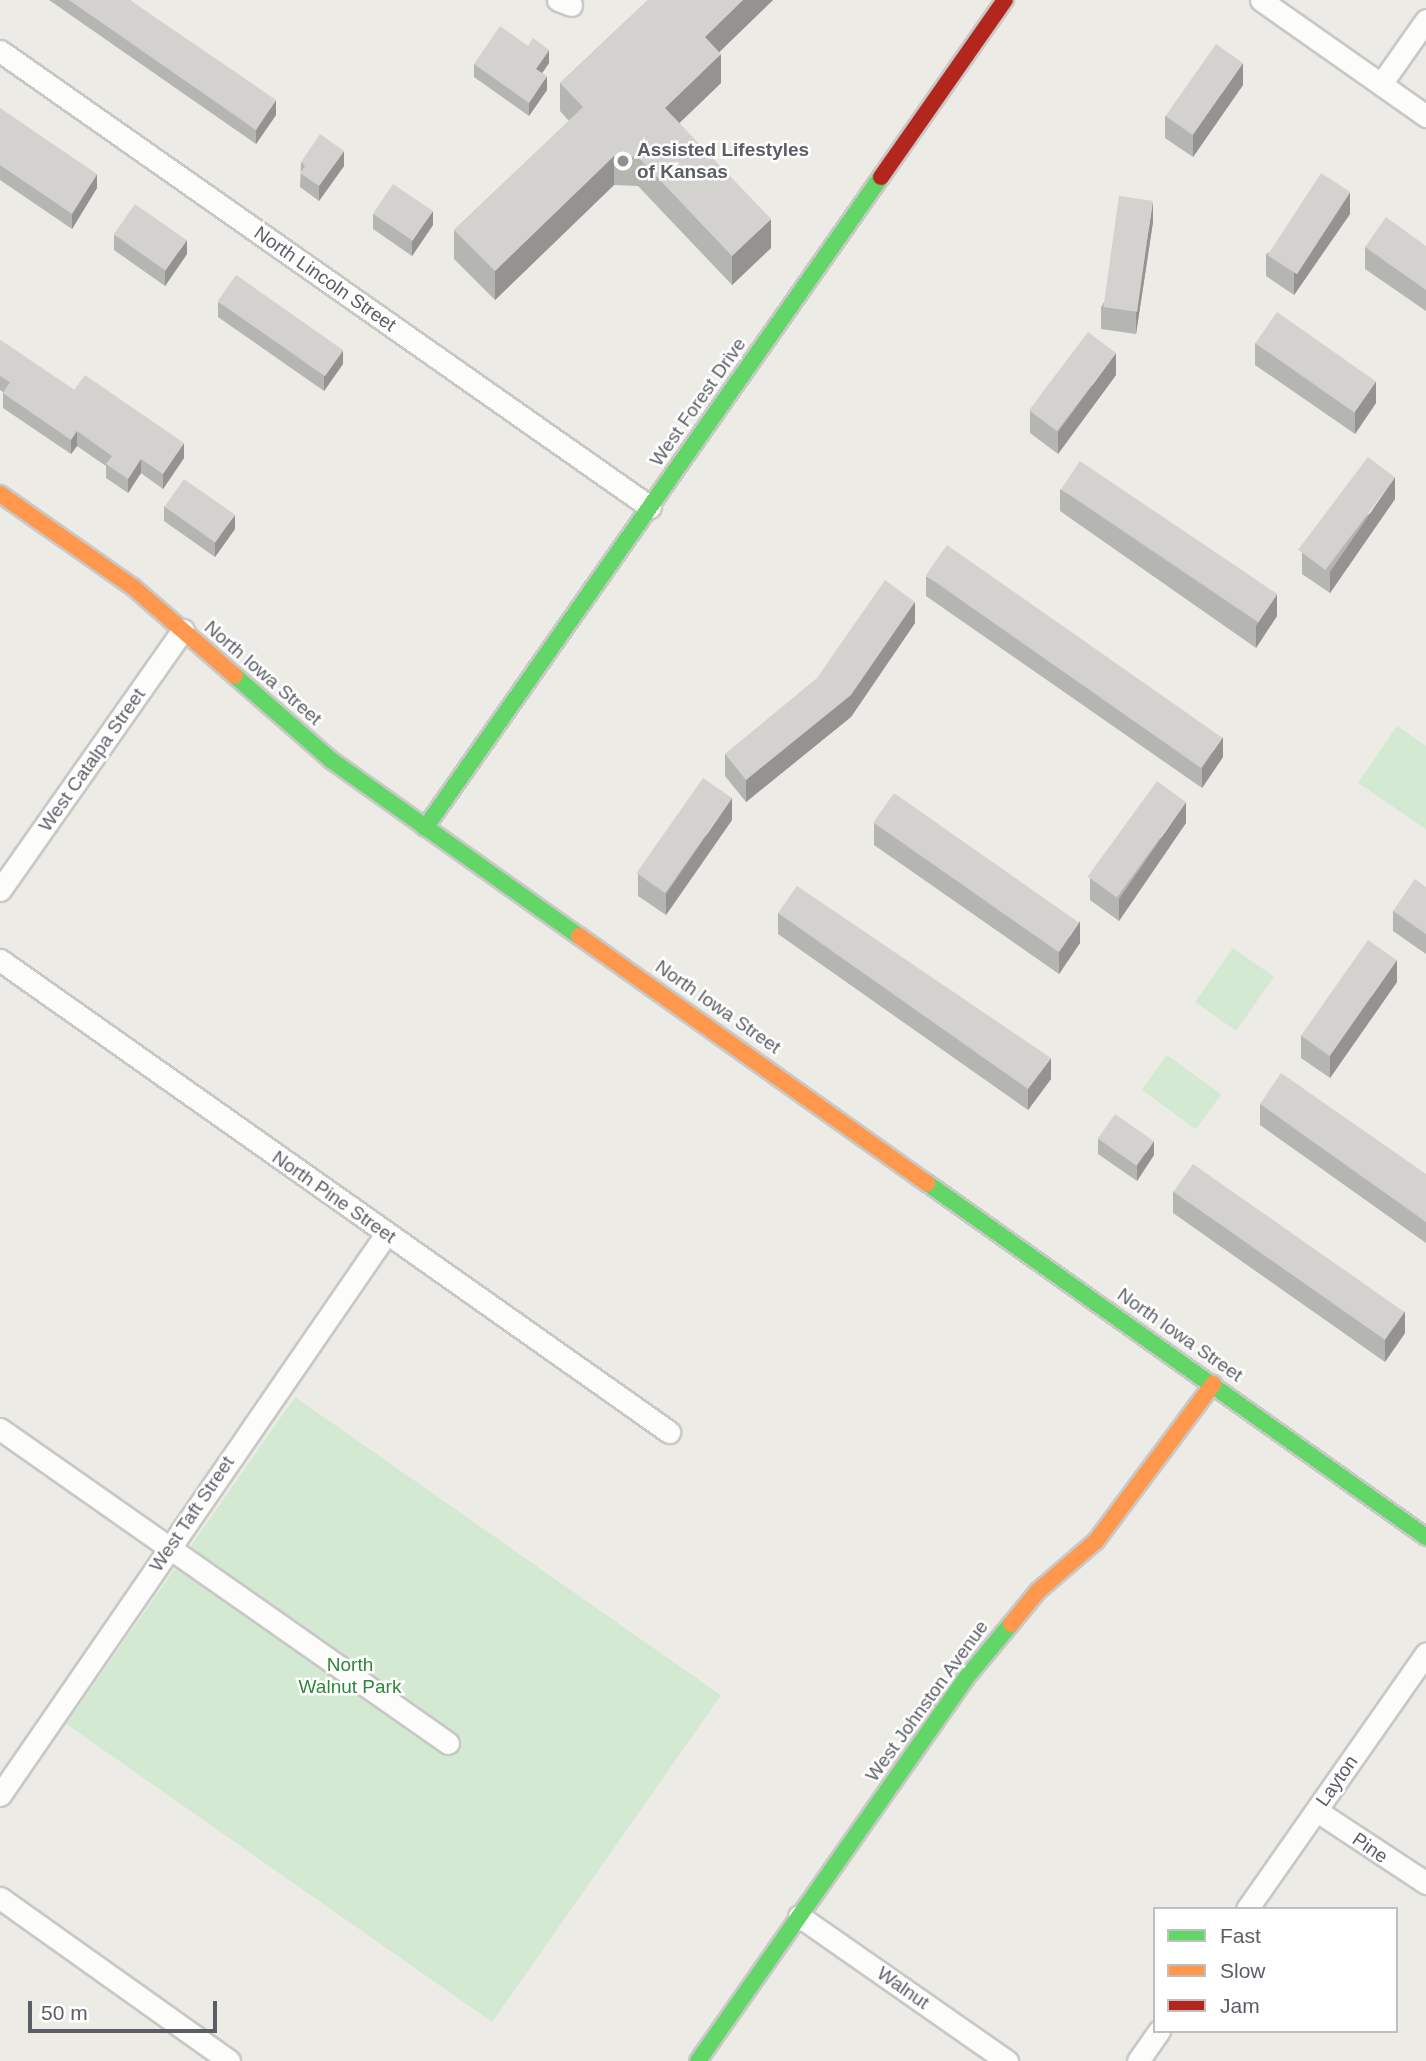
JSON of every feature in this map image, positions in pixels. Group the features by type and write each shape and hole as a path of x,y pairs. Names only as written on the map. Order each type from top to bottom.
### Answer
{"street":[{"name":"West Forest Drive","path":"425,828 1005,0"},
{"path":"1261,0 1426,116"},
{"path":"1381,84 1426,19"},
{"name":"North Lincoln Street","path":"0,51 650,507"},
{"name":"North Iowa Street","path":"0,494 133,587 331,760 1426,1537"},
{"name":"West Catalpa Street","path":"0,890 183,630"},
{"name":"North Pine Street","path":"0,960 669,1432"},
{"name":"West Taft Street","path":"0,1795 386,1234"},
{"name":"West Johnston Avenue","path":"698,2061 965,1678 1038,1591 1096,1541 1213,1384"},
{"path":"0,1429 448,1743"},
{"name":"Layton","path":"1248,1907 1426,1653"},
{"name":"Pine","path":"1317,1811 1426,1883"},
{"path":"0,1898 229,2061"},
{"name":"Walnut","path":"799,1916 1007,2061"},
{"path":"1138,2061 1158,2033"}],"green space":[{"path":"1397,726 1426,746 1426,829 1358,783"},
{"path":"1233,948 1274,977 1236,1031 1195,1002"},
{"path":"1167,1055 1221,1094 1196,1129 1142,1090"},
{"name":"North Walnut Park","path":"295,1397 721,1695 492,2022 66,1724"}],"building":[{"path":"69,0 130,0 276,100 256,130"},
{"name":"Assisted Lifestyles of Kansas","path":"648,0 743,0 705,37 721,54 665,108 771,219 732,256 638,157 614,156 495,271 454,230 583,107 560,83"},
{"path":"500,26 528,46 533,38 549,50 536,69 547,76 529,103 474,64"},
{"path":"1216,44 1243,63 1193,135 1166,116"},
{"path":"0,108 97,174 72,214 0,165"},
{"path":"320,134 344,151 319,186 300,173 305,166 301,162"},
{"path":"1321,173 1350,192 1297,274 1268,255"},
{"path":"393,184 433,211 413,241 373,214"},
{"path":"1119,196 1153,201 1137,312 1103,307"},
{"path":"135,204 187,240 165,270 114,234"},
{"path":"1386,217 1426,246 1426,290 1365,247"},
{"path":"236,275 343,350 325,376 218,301"},
{"path":"1277,312 1376,381 1354,413 1255,343"},
{"path":"1088,332 1116,353 1057,431 1029,410"},
{"path":"0,340 74,390 85,375 184,443 163,474 141,459 128,479 106,464 112,456 77,431 71,440 3,393 10,382 0,376"},
{"path":"1368,457 1395,477 1325,570 1298,550"},
{"path":"1080,461 1277,594 1258,622 1061,489"},
{"path":"184,479 235,515 215,542 164,507"},
{"path":"947,545 1222,738 1201,768 926,575"},
{"path":"885,580 915,602 851,695 746,780 725,754 817,678"},
{"path":"703,778 732,798 665,893 636,873"},
{"path":"1157,781 1186,802 1117,898 1088,876"},
{"path":"894,793 1079,923 1058,952 873,822"},
{"path":"1415,879 1426,887 1426,934 1393,911"},
{"path":"797,886 1051,1058 1028,1089 778,913"},
{"path":"1368,940 1397,960 1330,1056 1301,1036"},
{"path":"1281,1073 1426,1174 1426,1222 1260,1104"},
{"path":"1115,1114 1154,1141 1136,1166 1098,1139"},
{"path":"1193,1164 1404,1312 1385,1340 1173,1192"}],"traffic: fast":[{"path":"425,828 881,177"},
{"path":"235,676 331,760 579,936"},
{"path":"927,1183 1426,1537"},
{"path":"698,2061 966,1678 1011,1624"}],"traffic: slow":[{"path":"0,494 133,587 235,676"},
{"path":"579,936 927,1183"},
{"path":"1011,1624 1038,1591 1096,1541 1213,1384"}],"traffic: jam":[{"path":"881,177 1005,0"}],"place":[{"name":"Assisted Lifestyles of Kansas","path":"623,161"}]}
